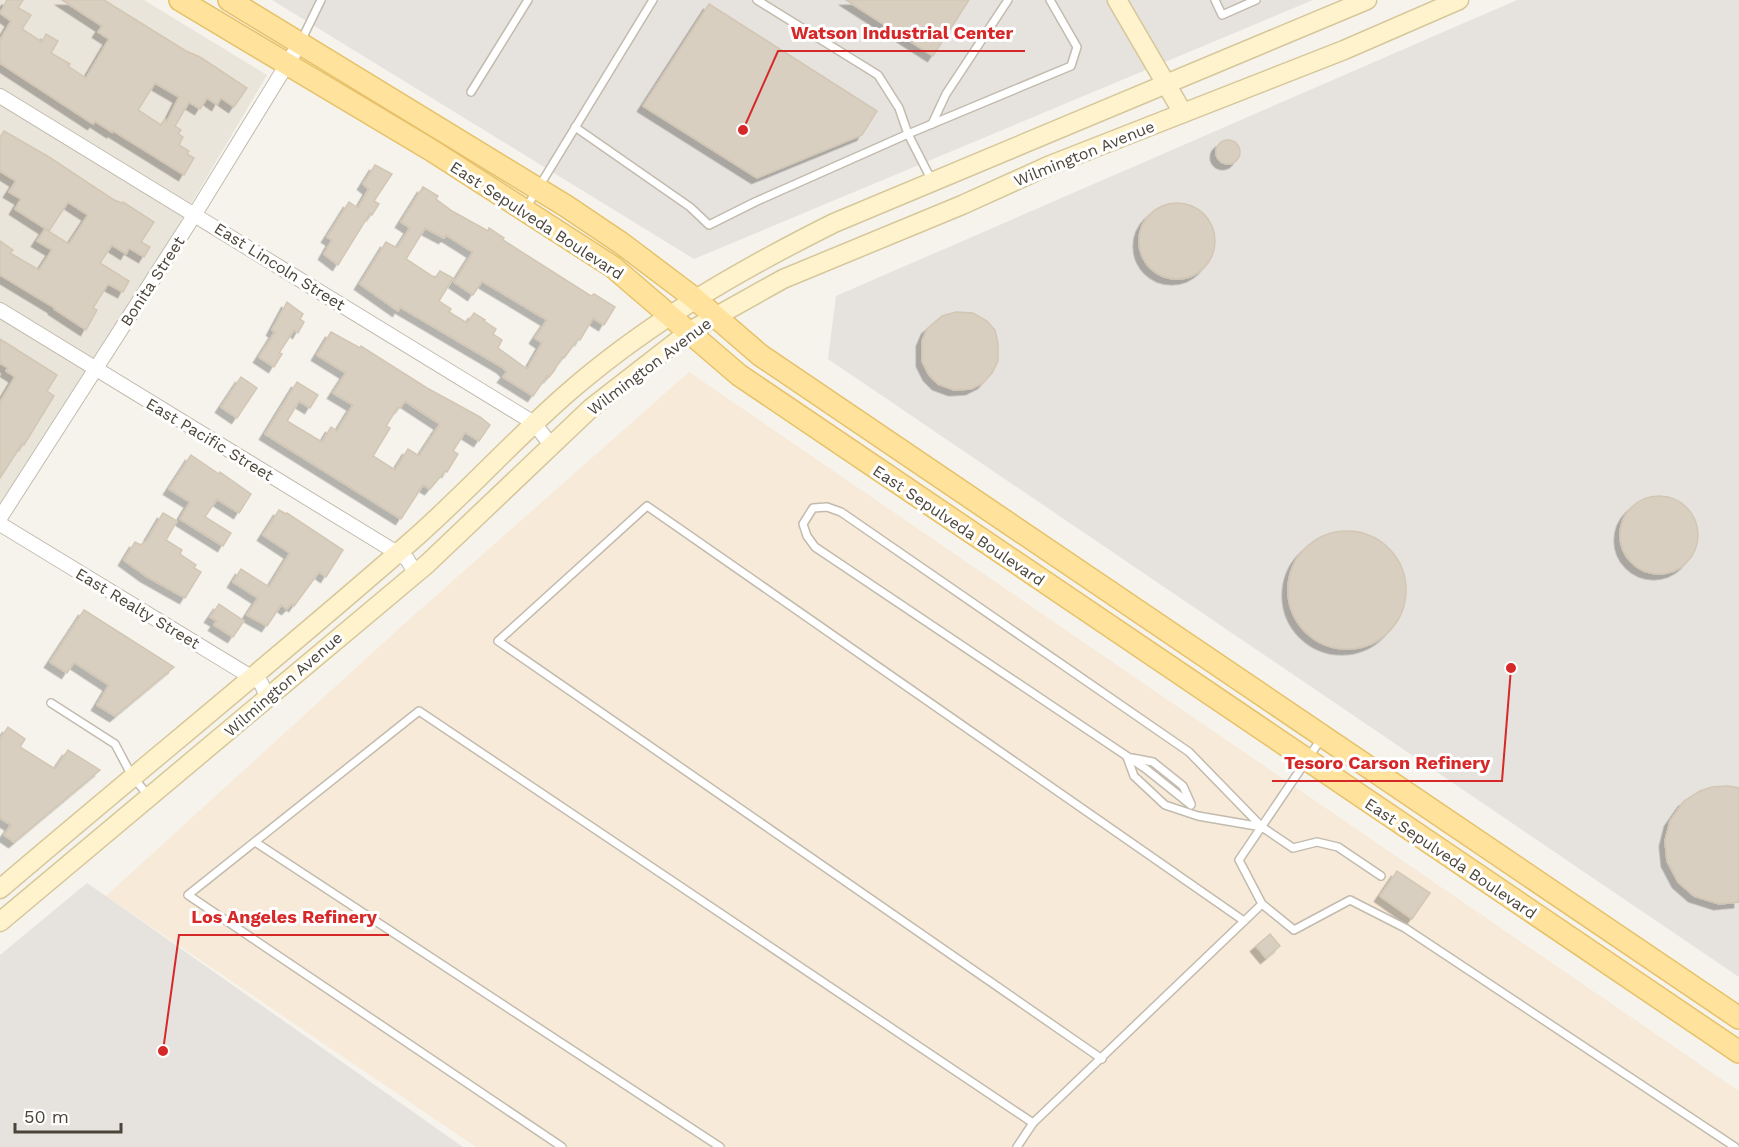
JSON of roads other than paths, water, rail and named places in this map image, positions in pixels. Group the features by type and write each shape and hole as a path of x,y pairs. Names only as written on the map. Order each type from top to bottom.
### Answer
{"main road":[{"name":"East Sepulveda Boulevard","path":"180,0 430,150 613,267 739,375 1739,1052"},
{"name":"East Sepulveda Boulevard","path":"229,0 621,243 694,298 760,355 1739,1017"},
{"path":"1118,0 1183,113"},
{"name":"Wilmington Avenue","path":"0,889 398,553 573,388 694,298 781,249 834,223 1367,0"},
{"name":"Wilmington Avenue","path":"2,916 268,699 427,564 591,408 690,331 783,279 962,205 1048,166 1344,50 1460,0"}],"street":[{"name":"Bonita Street","path":"0,518 195,214 300,43"},
{"name":"East Lincoln Street","path":"0,96 534,423 551,446"},
{"name":"East Pacific Street","path":"0,310 398,553 406,559 415,572"},
{"name":"East Realty Street","path":"0,524 261,683 268,699"}],"lane":[{"path":"300,43 321,0"},
{"path":"471,92 528,0"},
{"path":"524,210 653,0"},
{"path":"757,0 878,75 899,108 908,134 932,181"},
{"path":"932,124 946,94 1008,0"},
{"path":"576,127 690,207 709,225 908,134 1071,66 1077,47 1050,0"},
{"path":"1215,0 1222,15 1256,0"},
{"path":"1102,1059 498,641 647,506 1244,921"},
{"path":"1198,816 1183,786 1153,762 1127,757 815,547 807,536 803,524 813,508 828,507 841,512 1189,752 1262,827 1293,848 1317,842 1338,847 1381,876"},
{"path":"51,703 115,744 132,776 149,797"},
{"path":"562,1147 188,895 419,711 1033,1123"},
{"path":"1323,737 1239,860 1262,904 1294,930 1350,900 1406,928 1735,1147"},
{"path":"1127,757 1134,776 1165,805 1198,816 1262,827"},
{"path":"255,842 720,1147"},
{"path":"1017,1147 1033,1123 1262,904"}],"place":[{"name":"Watson Industrial Center","path":"743,130"},
{"name":"Tesoro Carson Refinery","path":"1511,668"},
{"name":"Los Angeles Refinery","path":"163,1051"}]}
